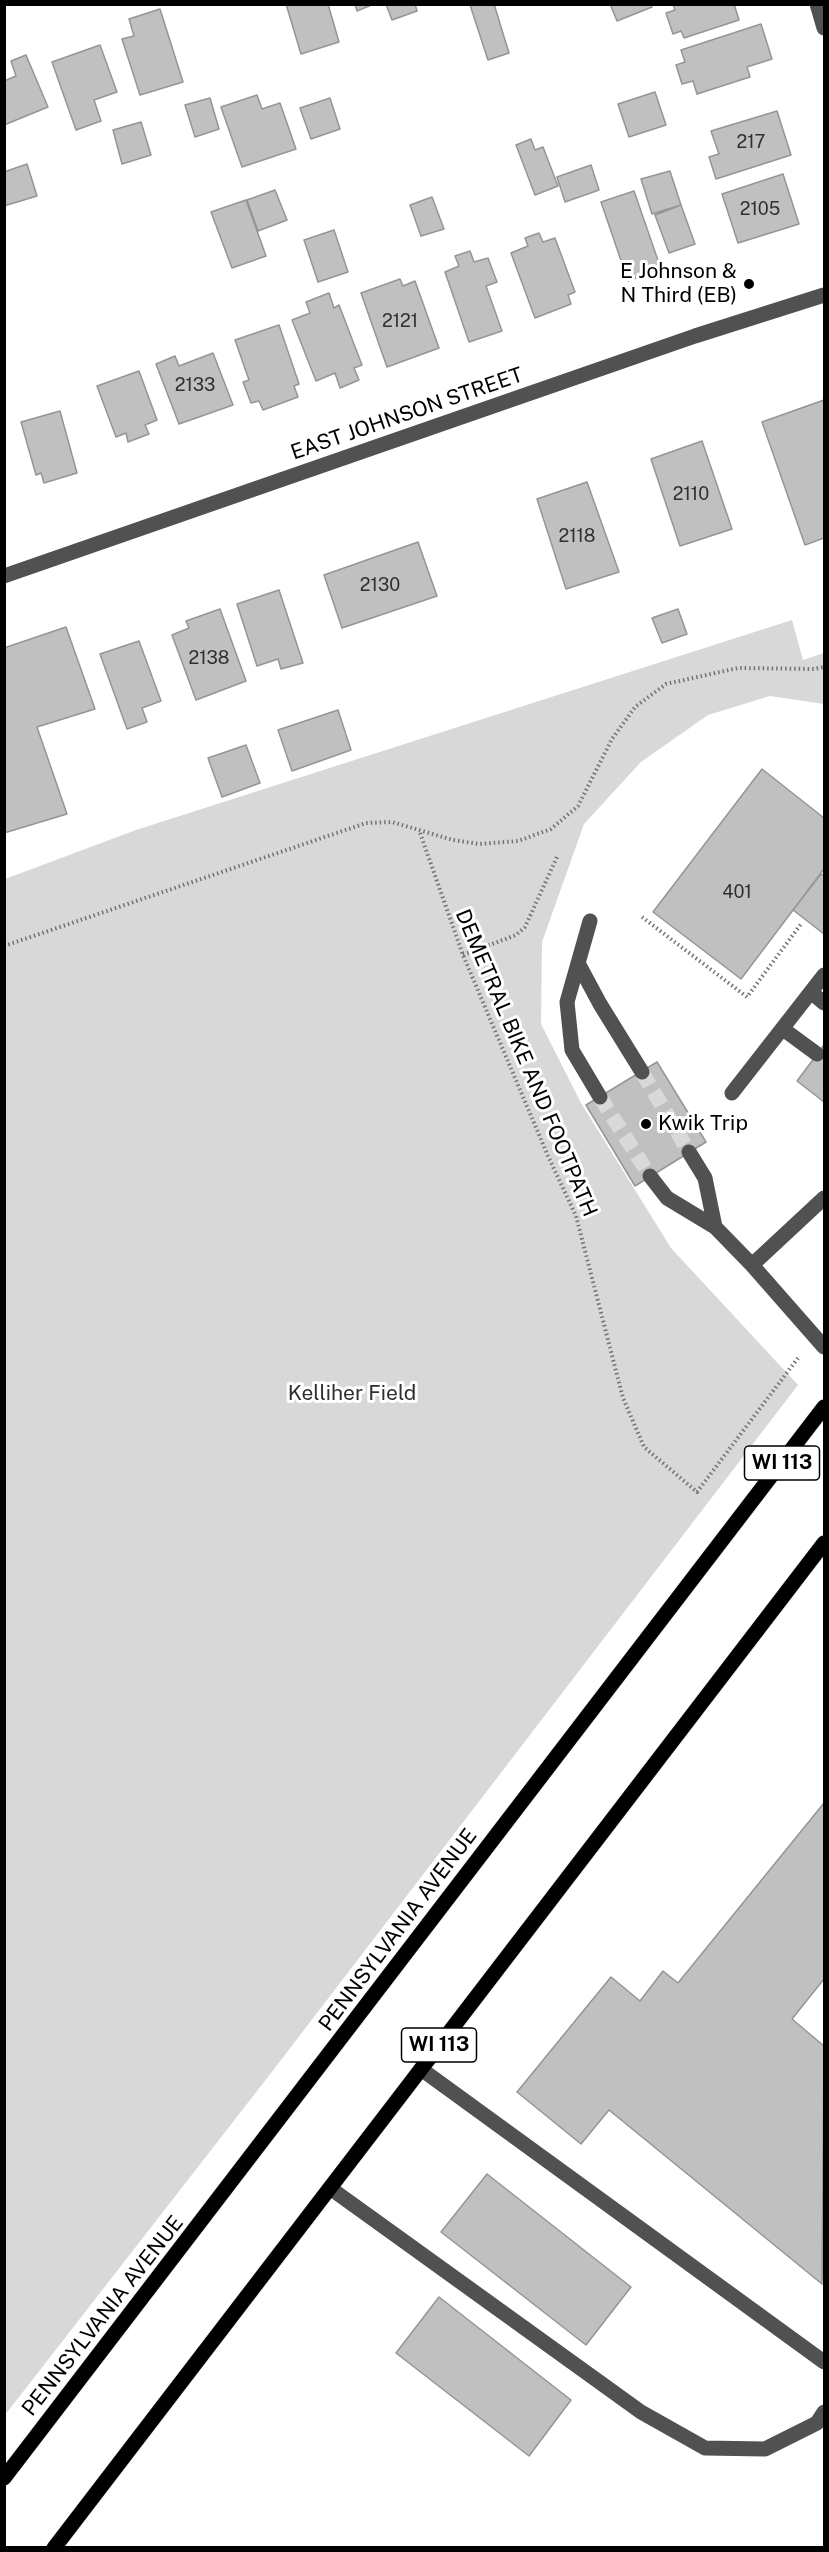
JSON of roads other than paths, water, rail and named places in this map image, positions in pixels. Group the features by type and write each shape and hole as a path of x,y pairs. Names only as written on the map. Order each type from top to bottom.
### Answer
{"main road":[{"name":"PENNSYLVANIA AVENUE","path":"4,2478 825,1407"},
{"name":"WI 113","path":"54,2547 825,1543"}],"street":[{"path":"817,4 825,28"},
{"name":"EAST JOHNSON STREET","path":"4,576 695,336 825,295"},
{"path":"590,921 567,1002 572,1050 600,1097"},
{"path":"578,963 642,1072"},
{"path":"732,1093 825,975"},
{"path":"811,992 825,1003"},
{"path":"783,1029 817,1054"},
{"path":"689,1152 705,1178 716,1227"},
{"path":"650,1176 668,1198 716,1227 825,1347"},
{"path":"752,1265 825,1198"},
{"path":"421,2068 825,2362"},
{"path":"330,2188 641,2412 705,2448 765,2449 817,2423 825,2412"}],"tunnel":[{"path":"642,1072 689,1152"},
{"path":"600,1097 650,1176"}],"place":[{"name":"E Johnson & N Third (EB)","path":"749,284"},
{"name":"Kwik Trip","path":"646,1124"}],"park label":[{"name":"Kelliher Field","path":"352,1394"}]}
